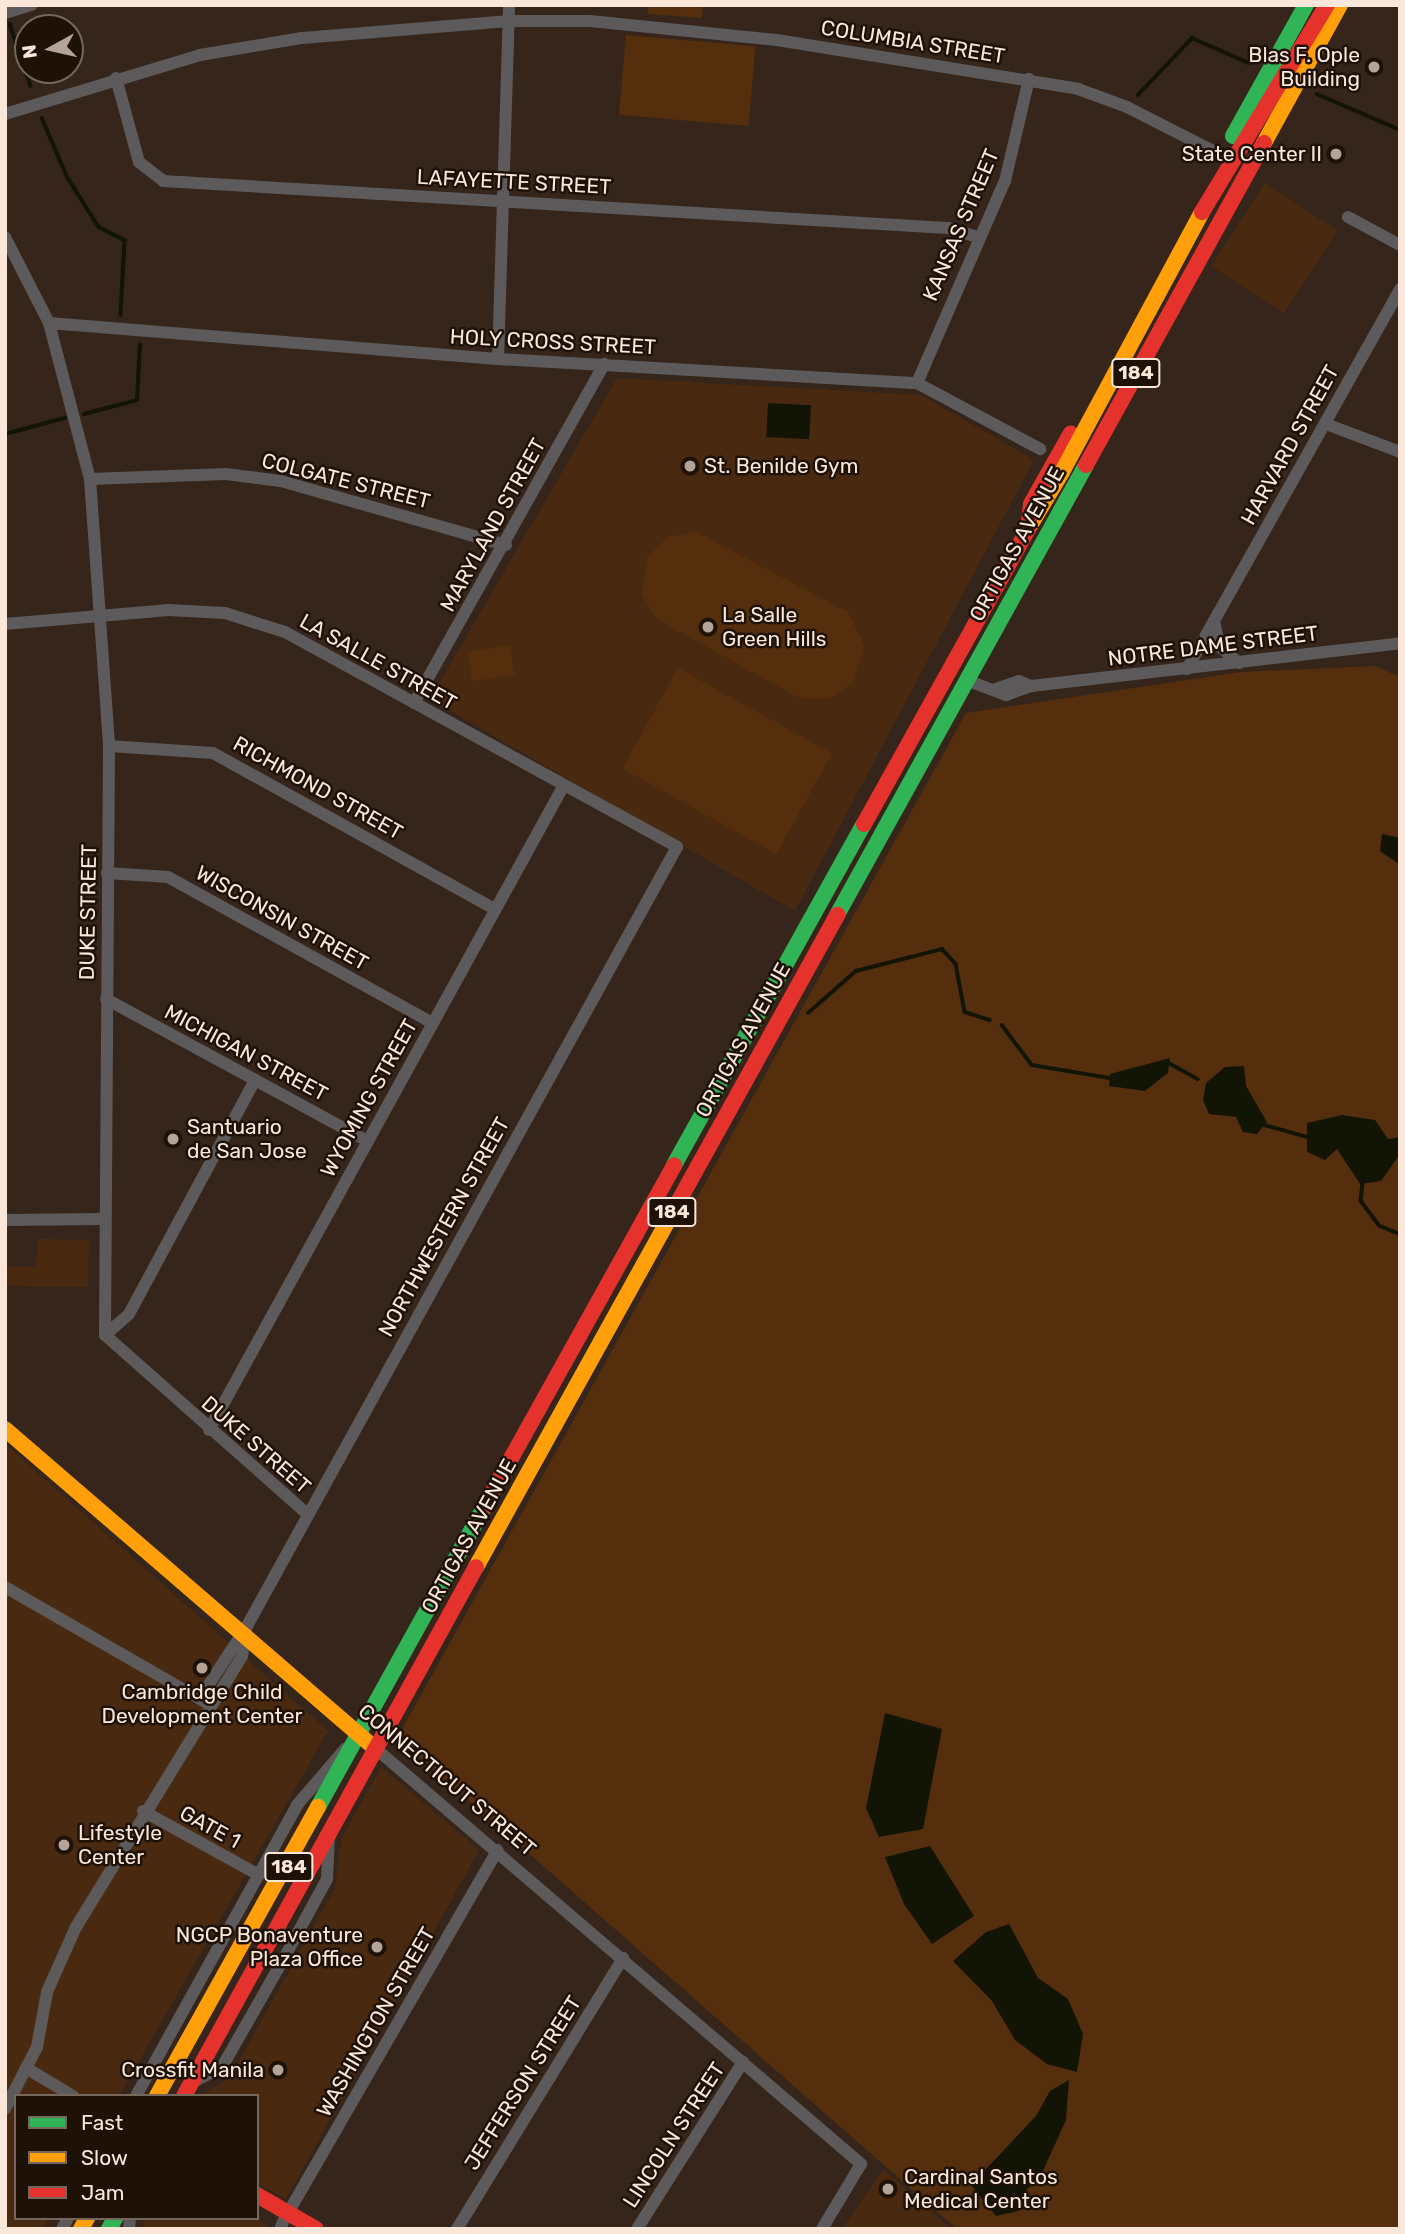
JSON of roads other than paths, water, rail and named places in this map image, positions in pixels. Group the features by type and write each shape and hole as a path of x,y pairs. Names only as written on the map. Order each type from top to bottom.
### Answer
{"main road":[{"name":"ORTIGAS AVENUE","path":"158,2094 361,1735 1028,529 1031,504 1306,5"},
{"path":"1028,529 1062,472 1228,163 1327,5"},
{"name":"ORTIGAS AVENUE","path":"188,2090 1340,5"},
{"path":"1174,243 1186,257 1200,258"},
{"path":"1160,269 1178,271 1185,285"},
{"path":"1151,286 1161,298 1177,300"},
{"name":"CONNECTICUT STREET","path":"5,1429 244,1632 375,1748"},
{"path":"261,2201 287,2223 316,2229"}],"street":[{"path":"5,13 32,5"},
{"path":"498,359 509,5"},
{"name":"COLUMBIA STREET","path":"5,114 116,78 302,38 510,21 681,29 1029,79 1102,96 1223,156"},
{"name":"LAFAYETTE STREET","path":"116,78 139,162 163,181 948,228 978,237"},
{"name":"KANSAS STREET","path":"917,383 1010,166 1029,79"},
{"path":"1348,217 1400,244"},
{"name":"DUKE STREET","path":"5,236 49,323 90,479 102,615 109,746 103,1219 105,1335 209,1430 307,1514"},
{"name":"HARVARD STREET","path":"1188,669 1400,289"},
{"name":"HOLY CROSS STREET","path":"49,323 498,359 917,383 1040,449"},
{"name":"MARYLAND STREET","path":"414,703 506,545 604,365"},
{"path":"1326,424 1400,452"},
{"name":"COLGATE STREET","path":"90,479 226,474 281,481 506,545"},
{"name":"LA SALLE STREET","path":"5,622 102,615 225,613 285,632 677,847"},
{"path":"1214,621 1220,647 1239,663"},
{"name":"NOTRE DAME STREET","path":"966,680 996,689 1006,695 1031,686 1400,643"},
{"name":"RICHMOND STREET","path":"109,746 213,753 495,909"},
{"name":"WYOMING STREET","path":"209,1430 564,785"},
{"name":"NORTHWESTERN STREET","path":"5,2109 37,2047 51,1980 677,847"},
{"name":"WISCONSIN STREET","path":"107,873 168,877 432,1023"},
{"name":"MICHIGAN STREET","path":"106,999 368,1141"},
{"path":"105,1335 129,1314 255,1080"},
{"path":"5,1220 103,1219"},
{"path":"5,1587 205,1702"},
{"path":"137,2094 304,1795 361,1735"},
{"name":"CONNECTICUT STREET","path":"375,1748 498,1850 861,2164 822,2229"},
{"name":"GATE 1","path":"143,1811 259,1875"},
{"name":"WASHINGTON STREET","path":"287,2223 498,1850"},
{"name":"JEFFERSON STREET","path":"457,2229 623,1958"},
{"name":"LINCOLN STREET","path":"637,2229 743,2062"},
{"path":"26,2068 70,2094"}],"waterway":[{"path":"10,24 31,86"},
{"path":"1138,95 1192,38 1249,63"},
{"path":"1317,94 1400,130"},
{"path":"42,118 68,178 99,227 125,240 121,315"},
{"path":"84,414 137,400 140,345"},
{"path":"5,434 65,418"},
{"path":"808,1013 856,971 942,949 956,964 965,1012 990,1020"},
{"path":"1002,1025 1032,1065 1110,1078"},
{"path":"1169,1063 1198,1079"},
{"path":"1265,1125 1307,1137"},
{"path":"1363,1183 1361,1201 1380,1226 1400,1234"}],"place":[{"name":"Blas F. Ople Building","path":"1374,67"},
{"name":"State Center II","path":"1336,154"},
{"name":"St. Benilde Gym","path":"690,466"},
{"name":"La Salle Green Hills","path":"708,627"},
{"name":"Santuario de San Jose","path":"173,1139"},
{"name":"Cambridge Child Development Center","path":"202,1668"},
{"name":"Lifestyle Center","path":"64,1845"},
{"name":"NGCP Bonaventure Plaza Office","path":"377,1947"},
{"name":"Crossfit Manila","path":"278,2070"},
{"name":"Cardinal Santos Medical Center","path":"888,2189"}]}
